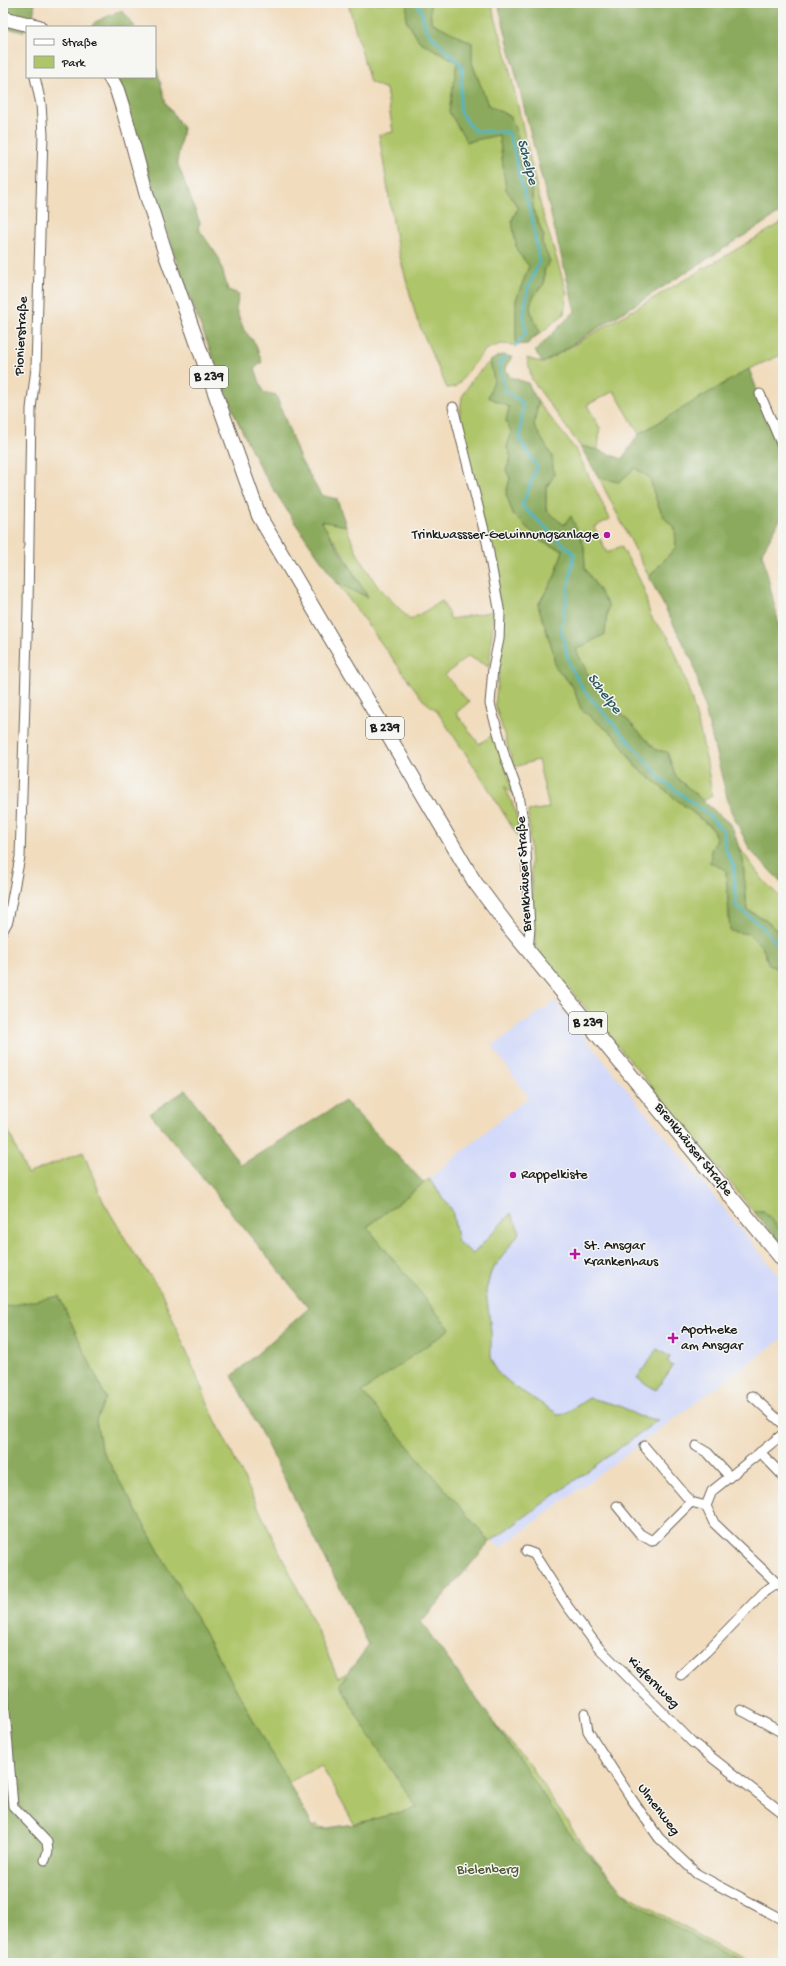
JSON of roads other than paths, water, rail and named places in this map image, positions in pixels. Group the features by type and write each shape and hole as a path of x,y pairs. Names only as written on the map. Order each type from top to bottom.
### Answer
{"main road":[{"path":"3,18 35,26"},
{"name":"B 239","path":"111,78 117,90 124,112 147,196 166,255 259,516 474,881 528,951"},
{"name":"Brenkhäuser Straße","path":"528,951 783,1260"}],"street":[{"name":"Pionierstraße","path":"3,930 8,921 20,857 28,607 31,409 36,368 43,135 41,104 34,78"},
{"path":"760,394 783,448"},
{"name":"Brenkhäuser Straße","path":"453,407 487,542 500,614 499,639 493,668 490,704 505,756 519,795 525,832 530,928 528,951"},
{"path":"752,1396 783,1424"},
{"path":"780,1586 714,1523 706,1506 712,1491 783,1434"},
{"path":"644,1446 691,1502 706,1506"},
{"path":"696,1446 708,1453 729,1476"},
{"path":"760,1452 783,1476"},
{"path":"616,1506 640,1534 652,1541 691,1502"},
{"name":"Kiefernweg","path":"526,1551 534,1554 568,1607 599,1648 620,1670 692,1742 783,1813"},
{"path":"681,1675 717,1641 765,1590 780,1586"},
{"path":"3,1687 13,1806 47,1842 48,1851 45,1860"},
{"path":"741,1710 783,1733"},
{"name":"Ulmenweg","path":"585,1713 588,1731 631,1798 659,1838 697,1874 783,1920"}],"waterway":[{"name":"Schelpe","path":"418,3 427,31 462,66 460,112 474,131 508,132 513,145 519,176 532,218 539,262 528,288 524,315 526,333 515,346"},
{"name":"Schelpe","path":"506,356 499,364 505,391 523,403 520,440 537,467 522,506 574,554 561,629 569,663 584,691 663,781 705,812 724,832 725,848 734,867 736,906 761,926 783,950"}],"place":[{"name":"Trinkwassser-Gewinnungsanlage","path":"607,535"},
{"name":"Rappelkiste","path":"513,1175"},
{"name":"St. Ansgar Krankenhaus","path":"575,1254"},
{"name":"Apotheke am Ansgar","path":"673,1338"}],"park label":[{"name":"Bielenberg","path":"488,1870"}]}
